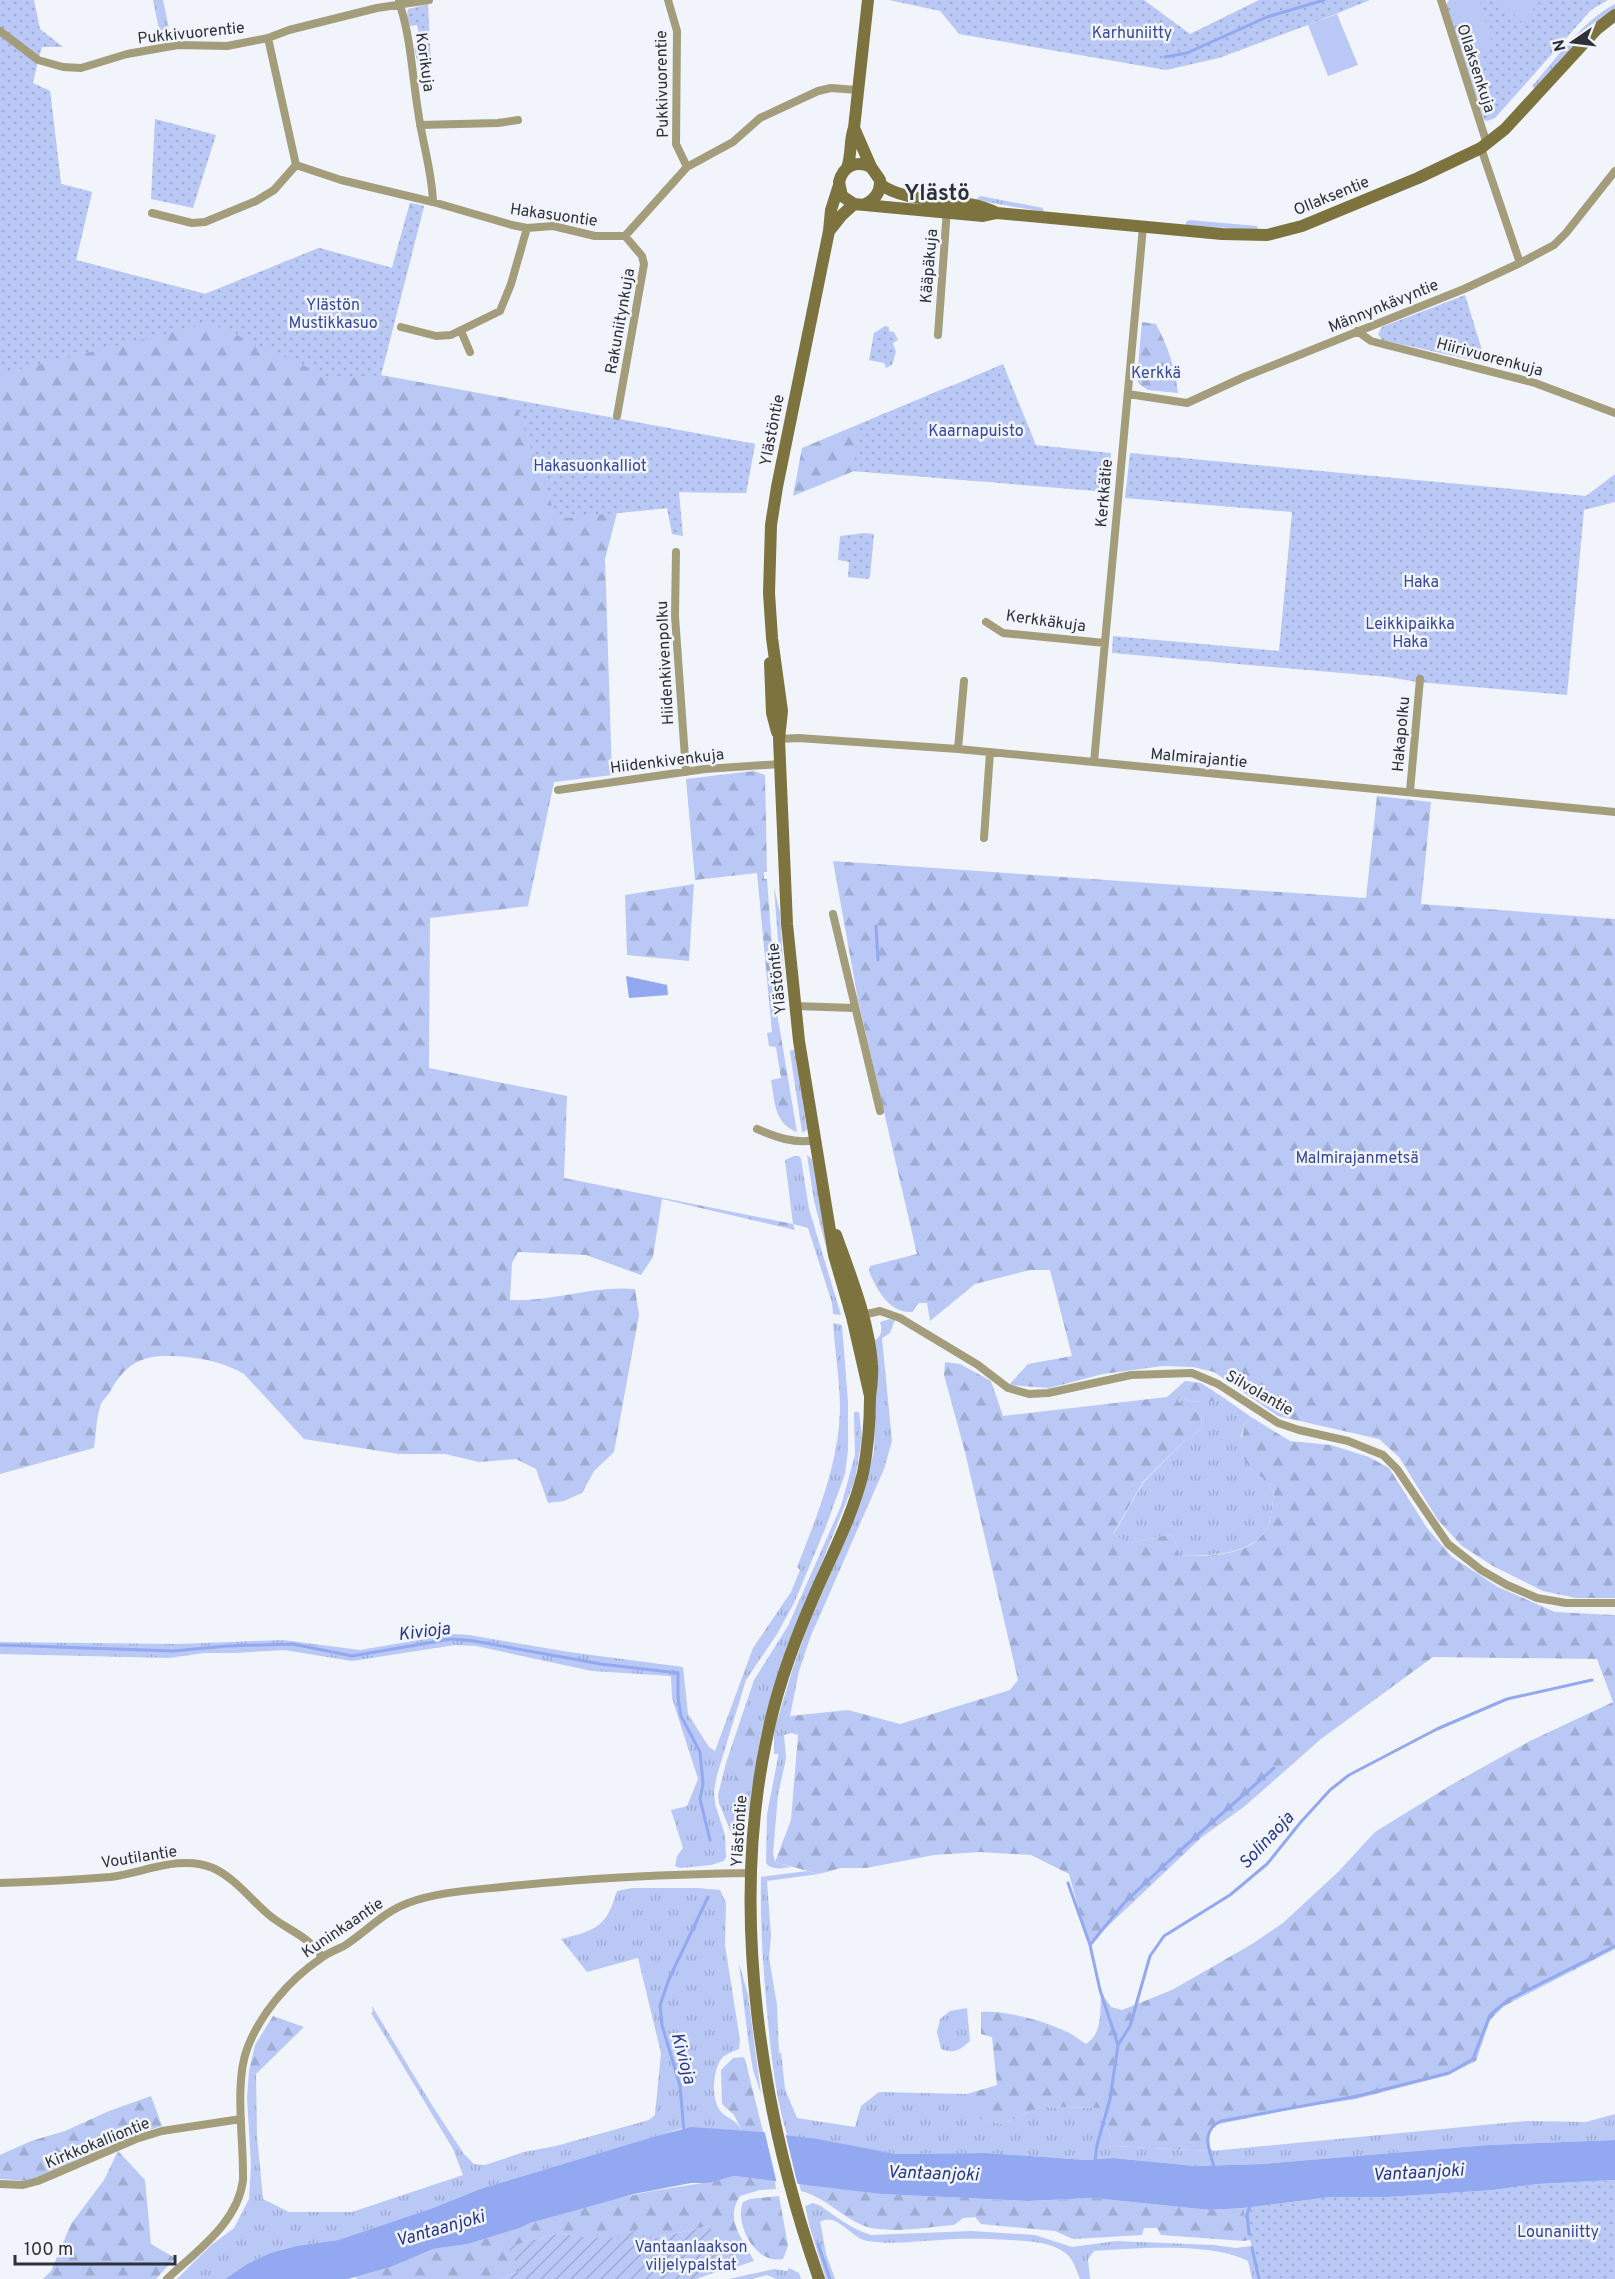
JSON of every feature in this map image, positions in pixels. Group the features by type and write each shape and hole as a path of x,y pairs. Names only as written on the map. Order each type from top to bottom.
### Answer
{"main road":[{"name":"Ylästöntie","path":"819,2279 796,2205 767,2086 753,1954 752,1873 758,1785 771,1721 798,1635 855,1499 869,1438 870,1396 857,1316 834,1255 795,1006 787,924 779,739 772,713 770,687 772,638 769,593 771,525 829,231 831,210 841,174 847,168 850,158 850,138 854,128 856,90 868,0"},
{"name":"Ollaksentie","path":"859,205 984,216 997,213 1222,234 1254,236 1279,233 1302,226 1397,187 1484,146 1504,129 1597,29 1615,15"},
{"name":"Ylästöntie","path":"854,128 880,184"},
{"path":"847,168 857,164 871,167"},
{"name":"Ollaksentie","path":"880,184 900,195 985,206 997,213"},
{"path":"829,231 842,215 874,198 880,184"},
{"path":"839,185 844,199 859,205"}],"street":[{"name":"Pukkivuorentie","path":"0,31 39,60 63,67 81,68 127,54 177,45 227,46 268,38 300,27 399,2 429,0"},
{"name":"Pukkivuorentie","path":"668,0 677,31 676,144 687,167"},
{"name":"Ollaksenkuja","path":"1441,0 1520,263"},
{"name":"Korikuja","path":"399,2 414,67 420,125 432,183 433,202"},
{"path":"152,213 192,223 205,222 256,201 274,190 296,165 268,38"},
{"path":"625,236 687,167 733,142 771,111 818,91 831,88 856,90"},
{"path":"420,125 498,123 518,120"},
{"name":"Hakasuontie","path":"296,165 341,180 527,228 553,226 595,236 625,236"},
{"name":"Männynkävyntie","path":"1128,394 1187,403 1244,376 1464,289 1554,245 1615,171"},
{"name":"Kääpäkuja","path":"938,335 948,200"},
{"name":"Kerkkätie","path":"1094,762 1143,227"},
{"path":"401,327 436,336 451,336 500,311 504,305 527,228"},
{"name":"Rakuniitynkuja","path":"617,416 644,264 642,256 625,236"},
{"path":"461,331 470,352"},
{"name":"Hiirivuorenkuja","path":"1357,331 1371,341 1535,382 1615,413"},
{"name":"Hiidenkivenpolku","path":"676,552 675,616 686,772"},
{"name":"Kerkkäkuja","path":"986,622 1004,633 1105,643"},
{"name":"Hakapolku","path":"1410,791 1420,679"},
{"path":"958,749 964,681"},
{"name":"Malmirajantie","path":"779,739 798,738 958,749 1615,812"},
{"path":"984,838 990,752"},
{"name":"Hiidenkivenkuja","path":"558,790 686,772 780,764"},
{"path":"833,914 880,1111"},
{"path":"795,1006 854,1008"},
{"path":"757,1129 775,1137 801,1142 815,1140"},
{"name":"Silvolantie","path":"857,1316 880,1311 900,1318 978,1365 1008,1388 1029,1394 1047,1393 1131,1375 1192,1373 1218,1384 1278,1423 1348,1441 1383,1455 1397,1469 1448,1545 1481,1570 1507,1585 1537,1598 1566,1603 1615,1603"},
{"name":"Voutilantie","path":"0,1882 111,1877 177,1864 201,1864 220,1872 258,1903 269,1916 310,1942 322,1957"},
{"name":"Kuninkaantie","path":"167,2279 222,2226 242,2196 242,2065 257,2027 288,1988 322,1957 354,1940 388,1912 426,1897 578,1880 752,1873"},
{"name":"Kirkkokalliontie","path":"0,2184 23,2185 38,2181 136,2139 162,2131 242,2119"}],"green space":[{"name":"Ylästön Mustikkasuo","path":"0,0 34,0 40,29 63,47 42,47 32,83 50,91 61,184 92,192 76,260 205,294 319,248 392,268 410,203 424,206 381,375 333,379 210,323 0,374"},
{"path":"153,0 163,0 171,38 161,39"},
{"name":"Karhuniitty","path":"889,0 1144,0 1190,34 1259,0 1370,0 1219,58 1166,70 959,34 940,11"},
{"path":"1449,0 1608,0 1591,10 1495,118 1487,121 1484,120 1445,7"},
{"path":"1458,0 1479,0 1493,44 1467,53 1450,3"},
{"path":"1498,0 1541,0 1522,22"},
{"path":"428,4 431,64 418,64 414,48 421,45 417,25 410,26 407,16 408,9"},
{"path":"1615,4 1615,9 1535,89 1532,86 1580,30"},
{"path":"1337,14 1358,65 1328,76 1308,25"},
{"path":"0,36 37,65 33,83 50,91 61,184 92,192 76,260 205,294 319,248 392,268 410,203 424,206 381,375 755,444 746,493 679,492 668,508 617,513 605,559 612,775 554,782 528,906 430,918 429,1068 567,1096 564,1178 793,1224 795,1230 662,1199 653,1257 641,1275 586,1255 518,1252 512,1263 510,1300 541,1299 604,1289 635,1289 639,1315 614,1452 594,1471 582,1493 564,1501 548,1503 536,1469 516,1459 479,1462 445,1454 399,1454 304,1439 244,1374 217,1362 174,1356 141,1360 117,1380 101,1405 94,1448 0,1474"},
{"path":"155,119 216,135 193,208 151,199"},
{"path":"980,196 1043,208 1044,212 976,200"},
{"path":"1189,220 1257,226 1258,230 1186,225"},
{"path":"1465,295 1486,363 1382,340 1378,334 1382,327"},
{"name":"Kerkkä","path":"1142,322 1156,324 1170,357 1178,393 1148,390 1139,384 1137,378"},
{"path":"885,326 889,327 889,331 894,332 898,340 893,343 896,352 892,365 886,368 884,363 869,360 874,333"},
{"name":"Kaarnapuisto","path":"1003,364 1036,445 1111,453 1108,492 854,471 857,426"},
{"path":"950,386 976,481 854,471 793,496 802,448"},
{"name":"Hakasuonkalliot","path":"514,400 755,444 746,493 679,492 683,536 672,534 667,508 557,519"},
{"name":"Haka","path":"1130,453 1586,496 1615,474 1615,502 1584,510 1567,695 1112,653 1113,636 1279,651 1292,512 1125,498"},
{"path":"874,534 870,577 868,579 848,577 849,562 838,560 840,536"},
{"path":"754,771 765,775 767,872 764,872 764,879 767,879 777,1013 797,1132 789,1128 780,1118 771,1080 781,1078 776,1047 769,1046 767,1033 772,1032 757,873 695,880 686,779"},
{"name":"Malmirajanmetsä","path":"1377,796 1431,802 1421,904 1615,919 1615,1598 1576,1598 1543,1591 1493,1566 1462,1546 1438,1520 1399,1457 1379,1439 1278,1416 1214,1372 1193,1367 1163,1366 1103,1374 1049,1388 1009,1385 1028,1364 1072,1356 1050,1270 1030,1270 975,1284 930,1321 927,1303 919,1303 912,1312 904,1312 891,1305 880,1292 869,1271 870,1266 917,1254 858,1000 833,861 1366,898"},
{"path":"694,884 689,961 627,955 625,895"},
{"path":"774,887 780,913 784,982 781,982"},
{"path":"791,1050 795,1050 807,1129 804,1132 802,1132"},
{"path":"807,1155 812,1159 829,1258 814,1201"},
{"path":"799,1156 801,1159 809,1209 841,1315 833,1314 832,1303 808,1228 793,1224 785,1160"},
{"path":"895,1320 890,1333 882,1338 892,1441 884,1469 810,1638 799,1671 790,1716 798,1735 792,1733 784,1735 786,1758 778,1795 773,1853 775,1862 791,1867 774,1868 766,1863 767,1815 778,1757 778,1754 774,1754 774,1731 807,1628 852,1524 874,1452 877,1377 872,1342 881,1334 880,1322"},
{"path":"833,1323 842,1325 848,1402 848,1450 845,1474 794,1603 777,1634 746,1680 714,1791 715,1804 725,1835 726,1857 724,1861 711,1865 680,1868 675,1866 677,1856 683,1848 671,1810 687,1806 698,1779 672,1698 671,1676 592,1671 476,1646 455,1645 352,1661 284,1650 204,1653 169,1658 0,1654 0,1642 178,1644 283,1640 360,1650 454,1634 469,1635 569,1652 683,1667 688,1714 709,1747 715,1751 753,1648 791,1592 800,1570 797,1567 831,1471 840,1411"},
{"path":"945,1362 960,1364 991,1381 1003,1416 1167,1397 1185,1381 1201,1383 1224,1398 1207,1402 1178,1398 1175,1400 1201,1414 1202,1429 1184,1441 1143,1482 1113,1534 1130,1543 1172,1534 1180,1556 1203,1556 1239,1550 1259,1539 1270,1522 1274,1493 1267,1482 1250,1468 1239,1451 1245,1423 1251,1417 1290,1441 1331,1445 1369,1457 1389,1468 1427,1528 1452,1557 1498,1587 1555,1612 1615,1615 1615,1949 1504,2006 1490,2020 1476,2061 1448,2075 1356,2099 1302,2107 1214,2125 1207,2143 1212,2151 1113,2146 1101,2108 1041,2107 1002,2124 972,2117 967,2094 997,2085 992,2037 981,2034 981,2012 1012,2014 1036,2020 1068,2032 1086,2044 1098,2028 1101,1992 1111,2007 1122,2010 1172,1990 1252,1944 1283,1923 1338,1872 1375,1832 1451,1785 1530,1741 1613,1702 1597,1659 1433,1657 1321,1739 1245,1806 1202,1837 1090,1943 1069,1874 1031,1855 980,1852 934,1855 866,1868 841,1868 819,1874 775,1862 791,1820 798,1735 790,1716 848,1710 900,1724 1010,1690 1018,1680 965,1452 944,1375"},
{"path":"1178,1398 1207,1402 1224,1398 1251,1417 1245,1423 1241,1436 1250,1468 1267,1482 1274,1493 1271,1517 1266,1530 1258,1539 1238,1550 1227,1553 1180,1556 1172,1534 1130,1543 1113,1535 1143,1483 1184,1441 1202,1429 1201,1414 1174,1400"},
{"path":"854,1412 859,1412 862,1437 855,1480 782,1662 762,1729 743,1841 734,1840 718,1795 726,1763 754,1680 788,1626 841,1506 855,1455"},
{"path":"750,1725 759,1732 744,1811 733,1815 731,1805 742,1727"},
{"path":"807,1871 819,1874 767,1881 771,1936 769,1957 777,2005 779,2054 781,2052 785,2089 797,2118 855,2127 861,2106 879,2092 967,2094 973,2117 1002,2124 1041,2107 1101,2108 1113,2146 1212,2151 1527,2121 1586,2122 1615,2114 1615,2140 1488,2145 1262,2164 1196,2166 1113,2158 1087,2160 986,2153 896,2154 787,2135 776,2089 772,2058 764,1977 761,1877"},
{"path":"632,1888 720,1890 726,1903 725,1945 740,2040 739,2049 726,2055 719,2063 714,2090 719,2109 742,2131 683,2128 480,2189 433,2208 338,2240 296,2246 270,2253 247,2264 225,2279 177,2279 210,2246 234,2228 249,2199 251,2165 247,2098 249,2071 256,2074 257,2136 263,2199 289,2212 352,2212 463,2175 453,2149 371,2013 373,2012 372,2006 430,2102 464,2154 474,2164 485,2165 524,2152 556,2146 649,2120 655,2115 661,2053 638,1958 587,1972 561,1939 598,1926 609,1913 617,1891"},
{"path":"739,1963 748,1995 761,2094 753,2070"},
{"path":"967,2008 970,2041 957,2050 941,2049 937,2032 940,2019 950,2011"},
{"path":"273,2016 304,2027 256,2074 249,2071 255,2045"},
{"path":"743,2057 763,2132 742,2131 734,2115 722,2104 721,2070 733,2058"},
{"path":"151,2096 162,2126 130,2136 29,2181 0,2179 0,2155"},
{"path":"118,2151 145,2180 151,2244 175,2258 156,2279 43,2279 51,2271 71,2224 104,2180"},
{"path":"734,2176 775,2181 776,2189 760,2190 740,2196 734,2213 734,2221 754,2261 733,2268 725,2266 709,2226 645,2240 579,2237 559,2233 509,2247 520,2271 501,2279 357,2279 355,2277 391,2267 433,2249 468,2244 597,2204"},
{"name":"Lounaniitty","path":"1615,2180 1615,2279 1259,2279 1243,2208 1331,2197 1388,2197"},
{"path":"799,2183 881,2194 1028,2201 1093,2198 1210,2210 1243,2208 1263,2237 1244,2241 1161,2235 1157,2228 1144,2228 1142,2235 1073,2239 1055,2231 981,2224 975,2217 963,2218 954,2225 882,2230 862,2225 817,2197 801,2191"},
{"path":"779,2196 788,2246 783,2259 773,2259 764,2256 750,2241 742,2221 741,2211 743,2202 750,2199"},
{"path":"813,2203 852,2227 871,2235 971,2231 1035,2235 1072,2247 1116,2241 1236,2248 1265,2244 1615,2220 1264,2279 1252,2279 1248,2261 1215,2251 1173,2248 1094,2251 1088,2259 1090,2279 1080,2279 1070,2257 1046,2244 976,2239 877,2242 862,2239 838,2223 826,2220 820,2222 826,2254 835,2279 826,2279 805,2206"},
{"name":"Vantaanlaakson viljelypalstat","path":"709,2226 725,2249 720,2257 725,2266 696,2279 501,2279 520,2271 508,2247 559,2233 579,2237 623,2238 639,2228 646,2240"},
{"path":"789,2268 799,2273 801,2279 776,2279 767,2275 752,2279 729,2279 774,2269 787,2271"}],"water":[{"path":"626,976 667,985 668,995 629,998"},
{"name":"Vantaanjoki","path":"691,2127 763,2132 817,2139 896,2154 986,2153 1087,2160 1113,2158 1196,2166 1262,2164 1488,2145 1615,2140 1615,2180 1388,2197 1331,2197 1210,2210 1093,2198 1028,2201 881,2194 734,2176 708,2183 691,2183 634,2194 530,2223 468,2244 433,2249 391,2267 348,2279 225,2279 247,2264 270,2253 296,2246 338,2240 433,2208 480,2189"}],"pier":[{"path":"764,2129 785,2132 798,2186 777,2184"}],"waterway":[{"path":"1165,57 1187,53 1267,17 1324,0"},
{"path":"876,926 878,960"},
{"name":"Kivioja","path":"0,1645 173,1651 227,1646 293,1644 352,1656 451,1639 474,1641 601,1664 678,1673 681,1716 700,1752 703,1784 700,1799 710,1840"},
{"name":"Solinaoja","path":"1095,2161 1097,2145 1110,2099 1118,2045 1130,2026 1150,1956 1164,1936 1230,1895 1267,1864 1330,1790 1349,1775 1437,1729 1507,1699 1592,1680"},
{"path":"1090,1945 1124,1903 1274,1768"},
{"path":"1068,1883 1090,1945 1100,1990 1118,2045"},
{"name":"Kivioja","path":"684,2131 680,2086 662,2025 660,2005 669,1979 708,1897"},
{"path":"1214,2167 1208,2147 1208,2135 1214,2125 1221,2121 1358,2096 1449,2073 1473,2059 1490,2015 1508,2000 1615,1946"},
{"path":"1249,2234 1247,2214 1250,2206"},
{"path":"818,2244 830,2279"},
{"path":"1252,2248 1259,2279"}],"district":[{"name":"Ylästö","path":"937,192"}],"park label":[{"name":"Leikkipaikka Haka","path":"1410,632"}]}
